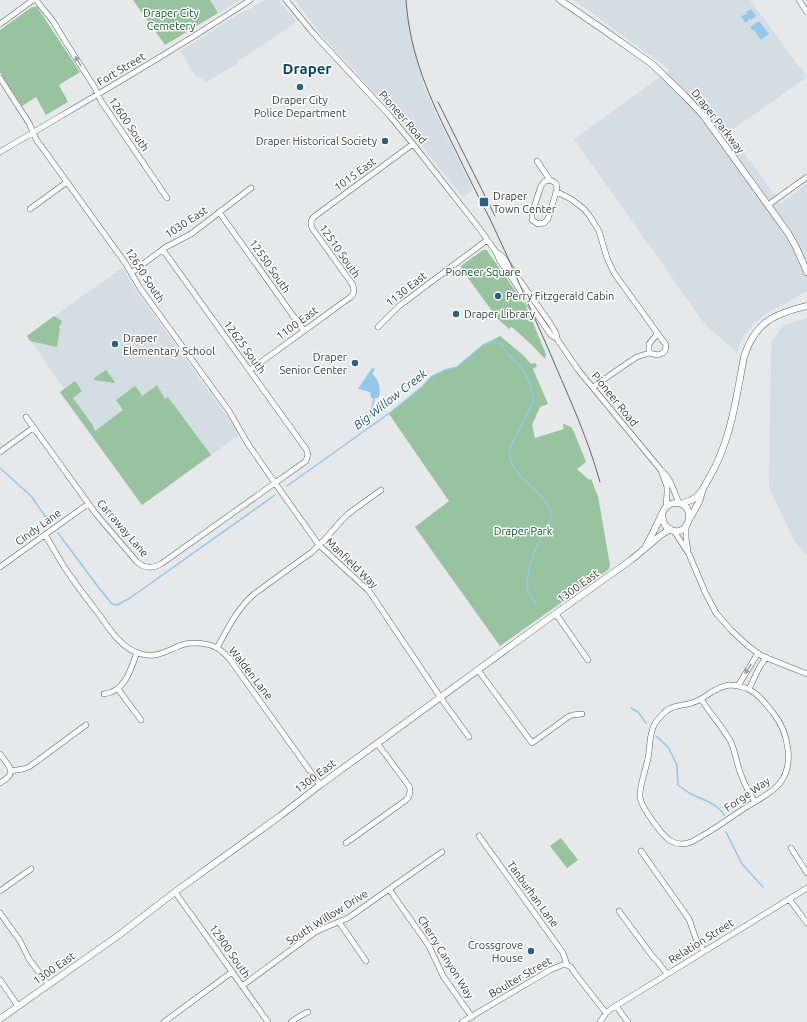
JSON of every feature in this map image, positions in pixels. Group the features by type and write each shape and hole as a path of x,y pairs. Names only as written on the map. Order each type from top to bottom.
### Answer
{"main road":[{"name":"Draper Parkway","path":"560,0 652,64 703,115 788,232 807,272"},
{"path":"680,504 695,498 702,490 717,465 727,440 744,357 752,339 763,325 775,316 807,306"},
{"path":"690,518 686,507 674,503 666,508 662,515 666,526 672,530 679,530 686,526 699,502 702,490"},
{"name":"1300 East","path":"643,551 662,515"},
{"name":"1300 East","path":"0,1019 119,935 377,743 631,560 661,535 672,530"}],"street":[{"path":"0,24 33,0"},
{"name":"12600 South","path":"36,0 53,21 81,65 101,101 167,198"},
{"name":"Fort Street","path":"0,152 180,45 250,0"},
{"path":"799,0 807,12"},
{"name":"Pioneer Road","path":"288,1 313,33 386,112 413,144 496,252 500,261 551,335 557,339 579,371 660,470 666,474 680,504"},
{"name":"12650 South","path":"0,78 29,124 36,139 126,264 140,288 229,412 245,439 275,483"},
{"name":"1015 East","path":"311,222 315,216 413,144"},
{"path":"537,161 550,180 556,184 557,192 546,222 541,224 534,222 532,220 532,213 541,186 543,182 550,180"},
{"path":"768,205 807,177"},
{"path":"30,209 67,182"},
{"name":"1030 East","path":"131,273 162,250 191,234 251,188"},
{"path":"557,192 578,204 595,223 607,258 614,273 666,345 663,353 658,355 648,353 637,357 593,387"},
{"name":"12550 South","path":"219,212 304,331"},
{"name":"12510 South","path":"311,222 312,228 353,285 354,291"},
{"name":"1130 East","path":"378,327 399,306 487,240"},
{"name":"12625 South","path":"162,250 306,449 308,456"},
{"name":"1100 East","path":"250,370 350,298 354,291"},
{"path":"648,353 649,344 658,333"},
{"name":"Carraway Lane","path":"26,418 88,504 142,566 152,567 161,564 304,462 308,456"},
{"path":"0,452 33,428"},
{"name":"Pioneer Road","path":"660,470 667,488 666,508"},
{"name":"Manfield Way","path":"275,483 319,546 369,591 469,737"},
{"path":"217,648 236,613 246,600 312,552 348,514 381,490"},
{"name":"Cindy Lane","path":"0,568 88,504"},
{"path":"686,526 686,538 689,554 705,592 716,613 732,631 758,653 807,674"},
{"path":"672,530 689,554"},
{"name":"Walden Lane","path":"45,535 67,571 114,634 124,645 145,655 157,655 186,644 204,644 217,648 229,658 320,785"},
{"path":"556,614 588,660"},
{"path":"104,694 118,689 124,682 137,652"},
{"path":"755,802 742,777 730,742 701,699 720,688 729,685 738,686 758,653"},
{"path":"749,689 766,657"},
{"path":"478,670 532,743 568,717 582,714"},
{"name":"Forge Way","path":"701,699 693,703 678,705 668,709 660,716 651,733 648,758 640,789 640,797 643,807 664,835 672,842 683,844 694,841 776,788 786,772 788,750 786,738 780,722 763,700 754,692 738,686"},
{"path":"118,689 141,720"},
{"path":"11,771 29,767 86,725"},
{"path":"346,843 406,800 410,793 408,786 377,743"},
{"path":"0,754 11,771 8,778 0,783"},
{"name":"Tanburhan Lane","path":"479,836 563,953 567,965 571,967 606,1013"},
{"path":"791,848 807,873"},
{"path":"641,851 689,919 696,939 704,951"},
{"name":"South Willow Drive","path":"242,986 314,934 358,911 442,852"},
{"path":"0,892 31,869"},
{"name":"Relation Street","path":"606,1013 807,888"},
{"name":"Cherry Canyon Way","path":"388,889 429,946 444,976 472,1016"},
{"name":"12900 South","path":"175,892 268,1022"},
{"path":"789,899 807,923"},
{"path":"619,911 667,974"},
{"path":"0,913 20,941 29,959 48,984"},
{"path":"339,922 366,961"},
{"name":"Boulter Street","path":"462,1022 550,970 562,965 567,965"},
{"path":"164,1022 232,972"},
{"path":"0,980 18,1006"},
{"path":"616,1006 628,1022"},
{"path":"291,1022 308,1012"},
{"path":"600,1022 606,1013"}],"shaded area":[{"path":"210,0 240,0 218,13"},
{"path":"265,0 278,0 296,20 294,24 238,61 238,63 207,82 195,75 180,51 244,11"},
{"path":"295,0 405,0 410,37 425,89 473,190 463,197 408,129 323,37"},
{"path":"574,0 750,0 807,77 729,132 781,204 807,183 807,292 804,292 773,309 754,323 742,338 737,353 704,323 574,139 670,70"},
{"path":"123,267 133,286 239,435 142,505 60,392 64,388 27,336"},
{"path":"807,318 807,557 794,540 769,487 771,342 784,325"}],"green space":[{"name":"Draper City Cemetery","path":"133,0 210,0 218,13 165,45"},
{"path":"32,7 37,7 80,72 59,85 68,102 46,115 36,97 22,106 0,72 0,30"},
{"name":"Pioneer Square","path":"483,250 487,250 526,306 546,354 545,359 513,328 511,327 509,329 498,319 462,270 462,265"},
{"path":"54,316 62,321 59,326 57,347 30,341 27,336"},
{"name":"Draper Park","path":"500,336 523,355 531,364 535,363 537,366 533,369 548,404 540,407 532,425 535,438 564,429 564,424 571,427 574,432 586,462 577,469 589,480 591,479 598,496 610,565 609,569 500,646 415,527 449,501 389,414 422,387 431,377 445,370 457,367 483,345"},
{"path":"106,370 115,382 114,383 94,380 94,378"},
{"path":"75,381 82,391 73,398 94,427 93,428 95,431 123,410 116,400 135,386 142,395 137,400 157,385 165,399 168,397 211,455 142,505 60,392"},
{"path":"561,838 578,860 567,868 550,846"}],"water":[{"path":"751,9 756,16 751,20 749,18 747,23 741,16 748,14 746,12"},
{"path":"759,21 769,34 761,40 750,27"},
{"path":"372,368 375,369 372,374 378,381 380,390 379,397 374,399 371,398 370,392 358,389"}],"waterway":[{"name":"Big Willow Creek","path":"287,486 391,412 422,387 431,377 445,370 457,367 483,345 489,342 499,343 525,372 531,387 533,398 533,403 511,446 509,455 512,464 521,477 546,502 550,510 551,519 534,552 529,569 527,583 528,591 536,604"},
{"path":"370,427 369,421 374,399"},
{"name":"Big Willow Creek","path":"0,468 31,496 50,523"},
{"name":"Big Willow Creek","path":"58,533 112,604 117,605 130,598 275,495"},
{"name":"Big Willow Creek","path":"631,708 638,712 646,723"},
{"name":"Big Willow Creek","path":"656,736 668,747 677,765 678,785 691,794 714,805 724,815"},
{"name":"Big Willow Creek","path":"726,832 742,864 763,887"}],"tram line":[{"path":"406,0 412,40 430,95 446,131 490,219 569,396 583,430 600,482"},
{"path":"438,102 495,216"}],"place":[{"name":"Draper City Police Department","path":"300,87"},
{"name":"Draper Historical Society","path":"385,141"},
{"name":"Draper Town Center","path":"484,202"},
{"name":"Perry Fitzgerald Cabin","path":"498,296"},
{"name":"Draper Library","path":"456,314"},
{"name":"Draper Elementary School","path":"115,344"},
{"name":"Draper Senior Center","path":"355,363"},
{"name":"Crossgrove House","path":"531,951"}],"district":[{"name":"Draper","path":"307,68"}]}
